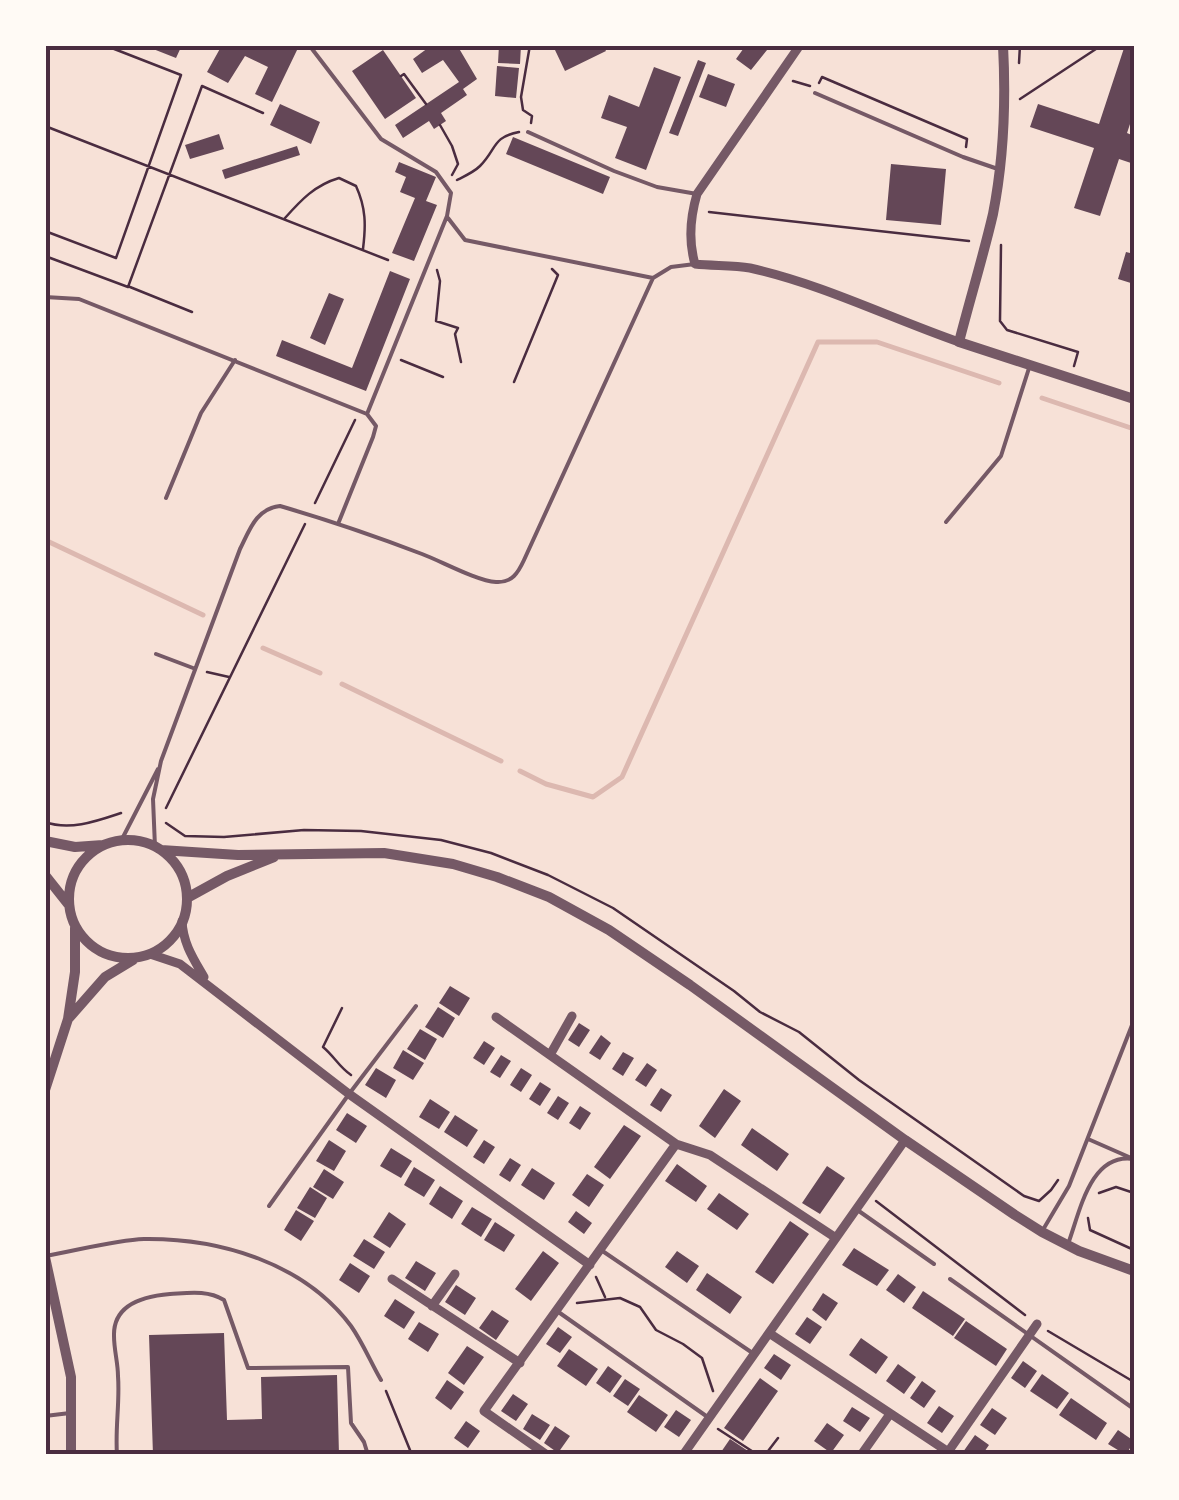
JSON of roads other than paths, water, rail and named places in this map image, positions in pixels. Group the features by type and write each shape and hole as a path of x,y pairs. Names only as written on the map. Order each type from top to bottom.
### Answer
{"street":[{"path":"800,45 697,194 689,244 695,264 748,268 826,291 906,324 1134,399"},
{"path":"959,342 986,242 1000,170 1006,99 1003,45"},
{"path":"45,841 75,847 138,841 158,849 198,854 384,854 453,864 549,897 610,930 905,1140 1042,1232 1134,1272"},
{"path":"45,1090 68,1019 75,972 76,927 69,904 70,886 88,855 104,845"},
{"path":"158,849 174,863 183,879 187,898 182,934 208,983"},
{"path":"187,898 227,876 280,855"},
{"path":"45,875 69,904"},
{"path":"68,1019 104,977 167,943 182,921"},
{"path":"76,927 101,952 118,958 136,958"},
{"path":"150,954 180,964 208,983 349,1094 590,1265"},
{"path":"550,1055 572,1016"},
{"path":"496,1017 676,1144 710,1155 836,1238"},
{"path":"683,1455 905,1140"},
{"path":"546,1455 484,1411 676,1144"},
{"path":"45,1256 70,1377 70,1455"},
{"path":"432,1306 454,1274"},
{"path":"392,1279 520,1363"},
{"path":"769,1334 951,1454 1037,1324"},
{"path":"861,1455 890,1414"}],"lane":[{"path":"309,45 380,140 436,172 451,192 447,216 367,414"},
{"path":"815,93 1000,170"},
{"path":"528,132 657,187 697,194"},
{"path":"447,216 465,240 653,278"},
{"path":"158,849 153,799 161,762 194,668 254,521 267,508 280,506 486,580 510,580 524,560 653,278 671,267 695,264"},
{"path":"45,297 79,299 367,414 376,426 338,524"},
{"path":"166,498 201,413 235,360"},
{"path":"946,522 1001,456 1030,365"},
{"path":"156,654 194,668"},
{"path":"121,840 161,762"},
{"path":"269,1206 416,1006"},
{"path":"1042,1232 1069,1186 1134,1020"},
{"path":"1088,1139 1132,1158"},
{"path":"1068,1245 1095,1173 1111,1160 1132,1158"},
{"path":"856,1209 934,1264"},
{"path":"45,1256 142,1239 240,1250 313,1288 350,1326 382,1380"},
{"path":"602,1250 754,1354"},
{"path":"950,1279 1134,1409"},
{"path":"117,1455 114,1334 118,1318 130,1305 148,1296 203,1292 224,1300 248,1368 348,1367 351,1423 368,1455"},
{"path":"559,1309 708,1420"},
{"path":"45,1416 72,1413"}],"waterway":[{"path":"520,771 546,784 593,797 622,777 818,342 877,342 999,383"},
{"path":"1042,398 1134,429"},
{"path":"45,540 203,615"},
{"path":"263,648 320,673"},
{"path":"342,684 501,761"}]}
